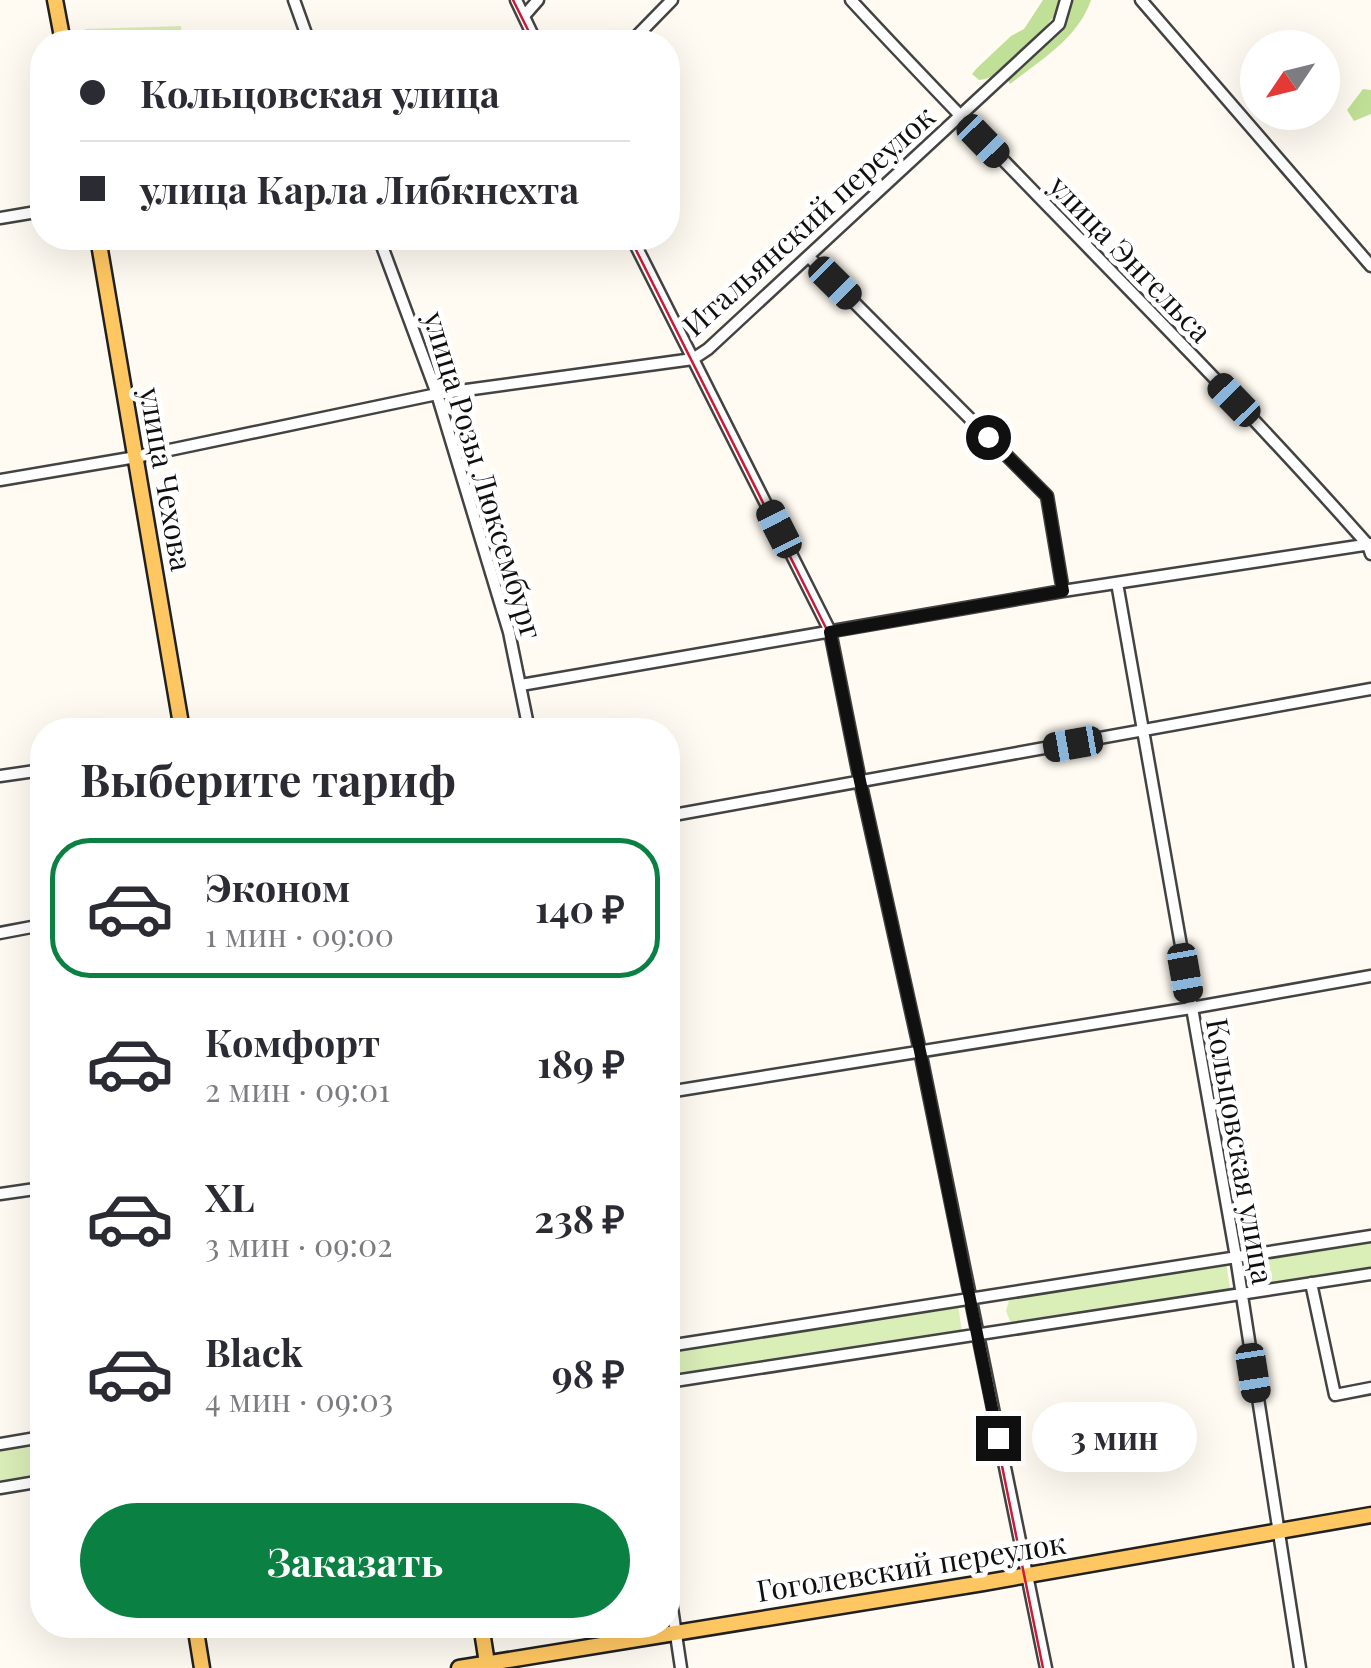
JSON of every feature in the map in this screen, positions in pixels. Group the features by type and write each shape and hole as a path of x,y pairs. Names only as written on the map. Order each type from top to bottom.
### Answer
{"main road":[{"path":"56,0 61,30"},
{"name":"улица Чехова","path":"100,250 180,718"},
{"name":"Гоголевский переулок","path":"680,1632 1371,1515"},
{"path":"197,1638 202,1668"},
{"path":"483,1638 487,1664"},
{"name":"Гоголевский переулок","path":"459,1668 646,1638"}],"street":[{"path":"294,0 305,30"},
{"path":"516,0 530,30"},
{"path":"524,16 538,0"},
{"path":"643,30 672,0"},
{"name":"улица Энгельса","path":"851,0 958,116 1310,479 1370,548"},
{"name":"Итальянский переулок","path":"0,480 136,457 437,394 692,359 809,257 1059,24 1066,0"},
{"path":"1141,0 1371,266"},
{"path":"0,218 30,213"},
{"name":"улица Розы Люксембург","path":"384,250 437,394 509,632 527,718"},
{"path":"638,250 830,632 1046,1668"},
{"path":"809,257 1047,496 1063,591"},
{"path":"521,685 1063,591 1370,548"},
{"name":"Кольцовская улица","path":"1117,584 1236,1257 1300,1668"},
{"path":"680,814 1371,689"},
{"path":"0,776 30,772"},
{"path":"0,933 30,928"},
{"path":"680,1090 1371,976"},
{"path":"0,1194 30,1190"},
{"path":"680,1344 1371,1236"},
{"path":"680,1380 1371,1274"},
{"path":"1311,1283 1335,1394 1371,1388"},
{"path":"0,1444 30,1439"},
{"path":"0,1488 30,1483"},
{"path":"677,1638 681,1668"}],"green space":[{"path":"1043,0 1091,0 1068,37 1010,84 1007,78 1054,26 1058,12 1002,71 979,80 972,74 1011,36 1024,29"},
{"path":"181,26 181,30 85,30"},
{"path":"1363,89 1371,90 1371,114 1354,121 1347,110"},
{"path":"1371,1240 1371,1272 1257,1289 1252,1258"},
{"path":"1226,1262 1231,1294 1015,1324 1006,1311 1015,1294"},
{"path":"958,1304 962,1333 680,1376 680,1347"},
{"path":"30,1439 30,1483 0,1488 0,1444"}],"tram line":[{"path":"513,0 528,30"},
{"path":"636,250 828,632 1043,1668"}],"route":[{"path":"988,437 1047,496 1063,591 830,632 998,1438"}]}
